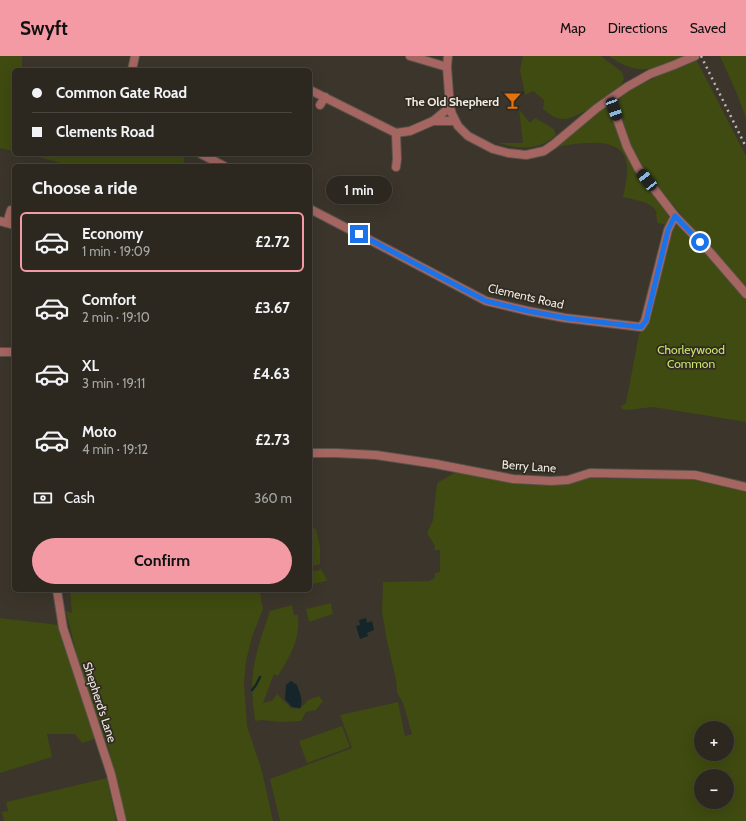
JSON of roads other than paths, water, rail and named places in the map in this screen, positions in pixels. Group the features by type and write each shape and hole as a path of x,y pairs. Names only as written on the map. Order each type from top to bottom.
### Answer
{"street":[{"path":"132,68 135,56"},
{"path":"410,56 447,67"},
{"path":"448,56 447,67 450,107 455,121 468,136 484,145 508,153 526,155 544,151 549,148 584,118 610,99 650,74 695,56"},
{"path":"312,91 396,133 410,131 433,121 450,107"},
{"path":"320,105 324,97"},
{"path":"610,99 627,147 638,168 675,216 709,251 746,294"},
{"path":"433,121 455,121"},
{"path":"396,133 396,167"},
{"path":"205,156 220,164"},
{"path":"7,223 11,210"},
{"name":"Clements Road","path":"312,210 486,301 566,318 641,327 646,321 668,230 675,216"},
{"path":"0,352 12,352"},
{"name":"Berry Lane","path":"312,453 376,455 436,464 513,479 551,482 568,480 590,473 695,475 746,487"},
{"name":"Shepherd's Lane","path":"57,592 63,628 111,774 122,821"}],"waterway":[{"path":"252,690 260,677"}],"railway":[{"path":"701,56 746,147"}],"place":[{"name":"The Old Shepherd","path":"512,101"}],"park label":[{"name":"Chorleywood Common","path":"691,356"}]}
